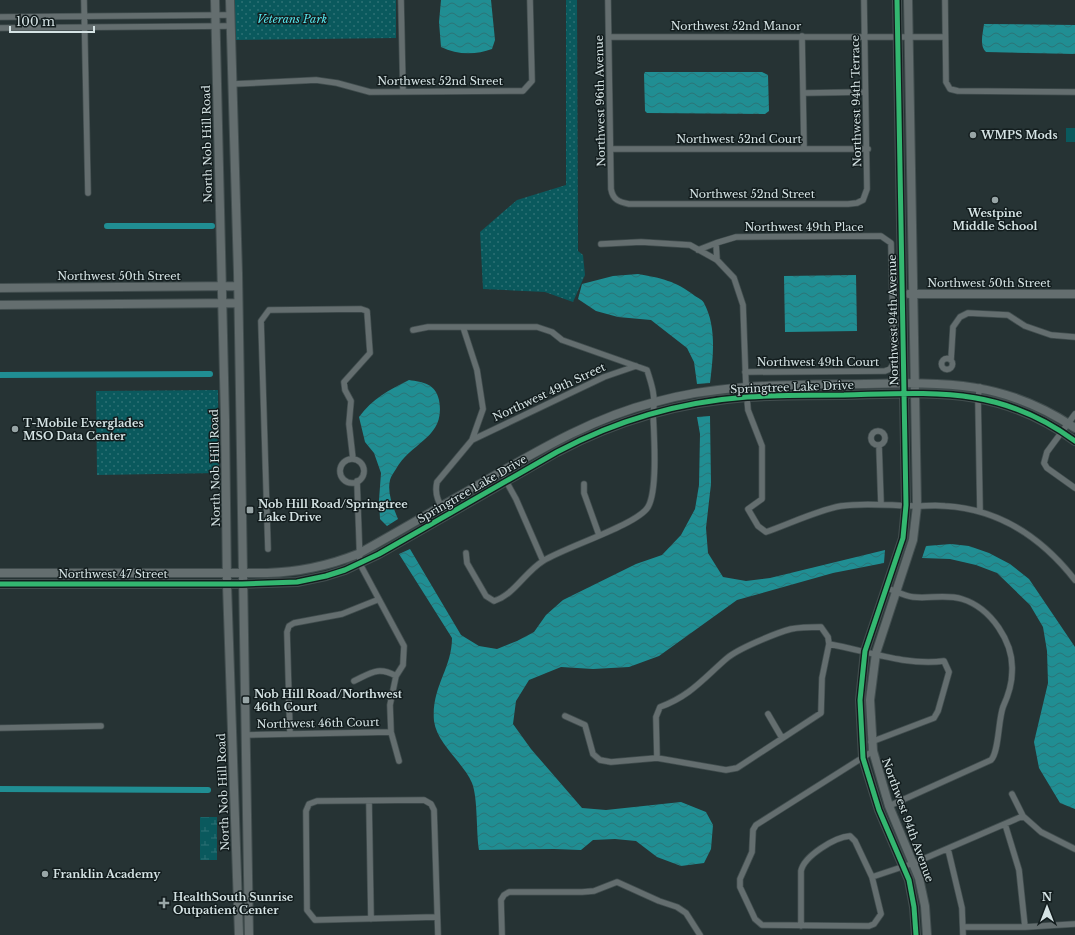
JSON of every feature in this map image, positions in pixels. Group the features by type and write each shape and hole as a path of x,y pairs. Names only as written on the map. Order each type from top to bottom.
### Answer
{"street":[{"path":"84,0 88,193"},
{"name":"North Nob Hill Road","path":"215,0 227,585 239,935"},
{"name":"North Nob Hill Road","path":"230,0 238,286 242,584 250,935"},
{"path":"401,0 403,91"},
{"name":"Northwest 52nd Street","path":"233,84 316,80 337,83 370,92 523,91 532,81 530,0"},
{"name":"Northwest 96th Avenue","path":"608,0 611,189 612,195 616,201"},
{"name":"Northwest 94th Terrace","path":"863,200 867,189 868,149 865,92 864,0"},
{"name":"Northwest 94th Avenue","path":"897,0 906,505 903,538 865,651 860,700 863,758 879,810 904,867 914,907 916,935"},
{"name":"Northwest 94th Avenue","path":"908,0 917,506 913,540 898,592 885,623 876,654 870,700 873,751 889,806 914,863 925,906 927,935"},
{"path":"945,0 944,37 946,82 950,89 958,91 1075,92"},
{"path":"0,16 230,15"},
{"path":"0,28 231,26"},
{"path":"802,36 804,148"},
{"name":"Northwest 52nd Manor","path":"609,37 944,37"},
{"path":"804,92 865,92"},
{"name":"Northwest 52nd Court","path":"611,149 868,149"},
{"name":"Northwest 52nd Street","path":"616,201 629,204 848,204 857,203 863,200"},
{"name":"Northwest 49th Place","path":"698,250 736,237 881,236 891,243 894,363 890,369"},
{"path":"601,244 642,242 690,245 717,260 734,278 743,305 746,397 748,410 762,446 762,498 748,509 758,526 766,532 841,506 881,504 945,506 980,511 1010,522 1029,534 1064,566 1075,580"},
{"path":"716,243 717,260"},
{"name":"Northwest 50th Street","path":"0,288 238,286"},
{"name":"Northwest 50th Street","path":"902,294 1075,294"},
{"path":"0,305 238,303"},
{"path":"268,549 261,321 269,310 361,309 367,311 370,353 344,382 345,390 351,401 349,424 353,459"},
{"path":"951,360 953,327 960,317 968,313 1008,315 1025,326 1051,335 1075,337"},
{"path":"413,330 428,327 538,327 552,332 562,340 647,370 655,402 653,413 653,490 647,508 630,521 543,561 527,573 502,599 494,601 486,596 467,563 466,553"},
{"path":"446,515 435,490 437,482 472,440 483,409 477,370 463,327"},
{"name":"Northwest 49th Street","path":"472,440 604,376 636,366"},
{"name":"Northwest 49th Court","path":"745,372 885,371 890,369"},
{"name":"Springtree Lake Drive","path":"227,572 302,571 328,565 358,554 573,432 621,412 655,402 706,391 746,387 904,383 938,383 980,387 1027,401 1072,426"},
{"path":"980,387 978,397 980,511"},
{"name":"Springtree Lake Drive","path":"360,564 578,441 617,425 653,413 691,404 746,397 954,394 978,397 1025,412 1063,432 1075,441"},
{"path":"1075,414 1072,426 1063,432 1047,452 1044,463 1047,468 1075,488"},
{"path":"880,445 881,504"},
{"path":"353,459 361,463 364,470 361,478 357,481 347,482 341,476 340,472 343,462 353,459"},
{"path":"501,472 516,498 543,561"},
{"path":"357,481 358,554 360,564 404,646 403,665 396,676 390,705 391,732 399,761"},
{"path":"584,484 584,493 599,534"},
{"name":"Northwest 47 Street","path":"0,584 152,583 227,585 308,580 326,576 360,564"},
{"name":"Northwest 47 Street","path":"0,574 227,572"},
{"path":"40,573 40,584"},
{"path":"152,573 152,583"},
{"path":"887,588 913,597 941,596 962,599 980,609 994,620 1007,643 1012,671 1010,690 1000,720 995,756 991,760 889,806"},
{"path":"290,734 287,632 289,626 294,623 342,614 378,600"},
{"path":"565,716 585,725 593,754 600,760 611,762 657,758 726,770 737,768 821,713 822,678 830,644 828,637 821,627 796,629 749,646 728,657 696,688 660,707 656,717 657,758"},
{"path":"830,644 907,661 932,663 944,661 949,672 938,711 934,718 872,742"},
{"path":"354,681 373,672 385,670 396,676"},
{"path":"768,714 782,738"},
{"path":"0,728 101,726"},
{"name":"Northwest 46th Court","path":"246,735 391,732"},
{"path":"801,926 801,871 803,863 808,858 841,836 850,836 872,877 881,914 874,924 869,926 801,926 762,925 755,919 740,887 740,879 752,852 753,830 756,825 873,751"},
{"path":"1012,794 1023,816 1041,832 1075,849"},
{"path":"436,917 315,920 307,910 306,811 309,804 317,801 424,800 431,804 434,810 436,917 438,935"},
{"path":"369,801 371,919"},
{"path":"872,877 914,863 1023,816"},
{"path":"1005,824 1019,870 1025,927"},
{"path":"948,849 957,882 963,935"},
{"path":"502,935 501,900 504,895 509,892 594,891 617,882 659,902 677,907 686,913 700,935"},
{"path":"963,927 1025,927 1075,924"}],"green space":[{"name":"Veterans Park","path":"235,0 396,0 396,38 235,40"},
{"path":"566,0 577,0 578,251 583,255 585,275 573,302 545,292 483,289 480,232 517,200 566,185"},
{"path":"1066,128 1075,128 1075,142 1066,142"},
{"path":"218,390 219,473 97,475 96,391"},
{"path":"200,817 217,817 217,860 200,860"}],"water":[{"path":"441,0 491,0 495,40 492,49 473,53 460,53 441,47 439,22"},
{"path":"984,24 1075,25 1075,54 986,52 982,43"},
{"path":"645,72 762,72 768,75 769,111 765,114 647,113 645,111"},
{"path":"638,274 675,284 702,300 708,312 712,332 713,353 710,383 697,384 694,362 687,348 651,320 618,317 596,311 578,299 582,284 613,276"},
{"path":"856,275 857,331 785,332 784,276"},
{"path":"409,380 424,383 435,390 439,400 440,413 433,431 410,452 394,471 391,477 389,490 392,505 398,519 387,526 380,519 379,500 381,473 374,453 365,442 359,417 375,400"},
{"path":"710,416 711,484 706,528 708,553 723,577 746,581 770,578 885,550 884,563 833,573 737,600 659,656 629,667 593,669 561,667 529,680 516,701 513,724 531,749 582,808 606,810 681,802 706,812 713,825 711,849 704,863 681,866 657,857 636,841 615,839 593,840 581,850 479,850 475,797 472,783 468,775 440,737 434,721 434,709 438,688 449,659 452,638 399,554 410,549 461,635 479,646 497,649 517,641 534,632 546,615 563,600 636,564 662,555 681,535 695,509 699,485 700,434 697,417"},
{"path":"951,544 969,546 989,553 1010,564 1029,579 1075,647 1075,809 1060,803 1039,768 1034,742 1048,683 1047,651 1043,627 1030,605 997,573 976,565 950,559 922,558 926,546"}],"waterway":[{"path":"107,226 212,226"},
{"path":"0,375 210,374"},
{"path":"0,789 208,790"}],"cycle path":[{"path":"897,0 906,505 903,538 865,651 860,700 863,758 879,810 909,880 914,907 916,935"},
{"path":"0,584 242,584 297,582 326,576 345,570 379,554 557,452 579,441 625,422 673,408 697,403 747,397 808,395 907,393 964,396 992,401 1019,410 1047,423 1075,441"}],"place":[{"name":"WMPS Mods","path":"973,135"},
{"name":"Westpine Middle School","path":"995,200"},
{"name":"T-Mobile Everglades MSO Data Center","path":"15,429"},
{"name":"Nob Hill Road/Springtree Lake Drive","path":"250,510"},
{"name":"Nob Hill Road/Northwest 46th Court","path":"246,700"},
{"name":"Franklin Academy","path":"45,874"},
{"name":"HealthSouth Sunrise Outpatient Center","path":"164,903"}]}
